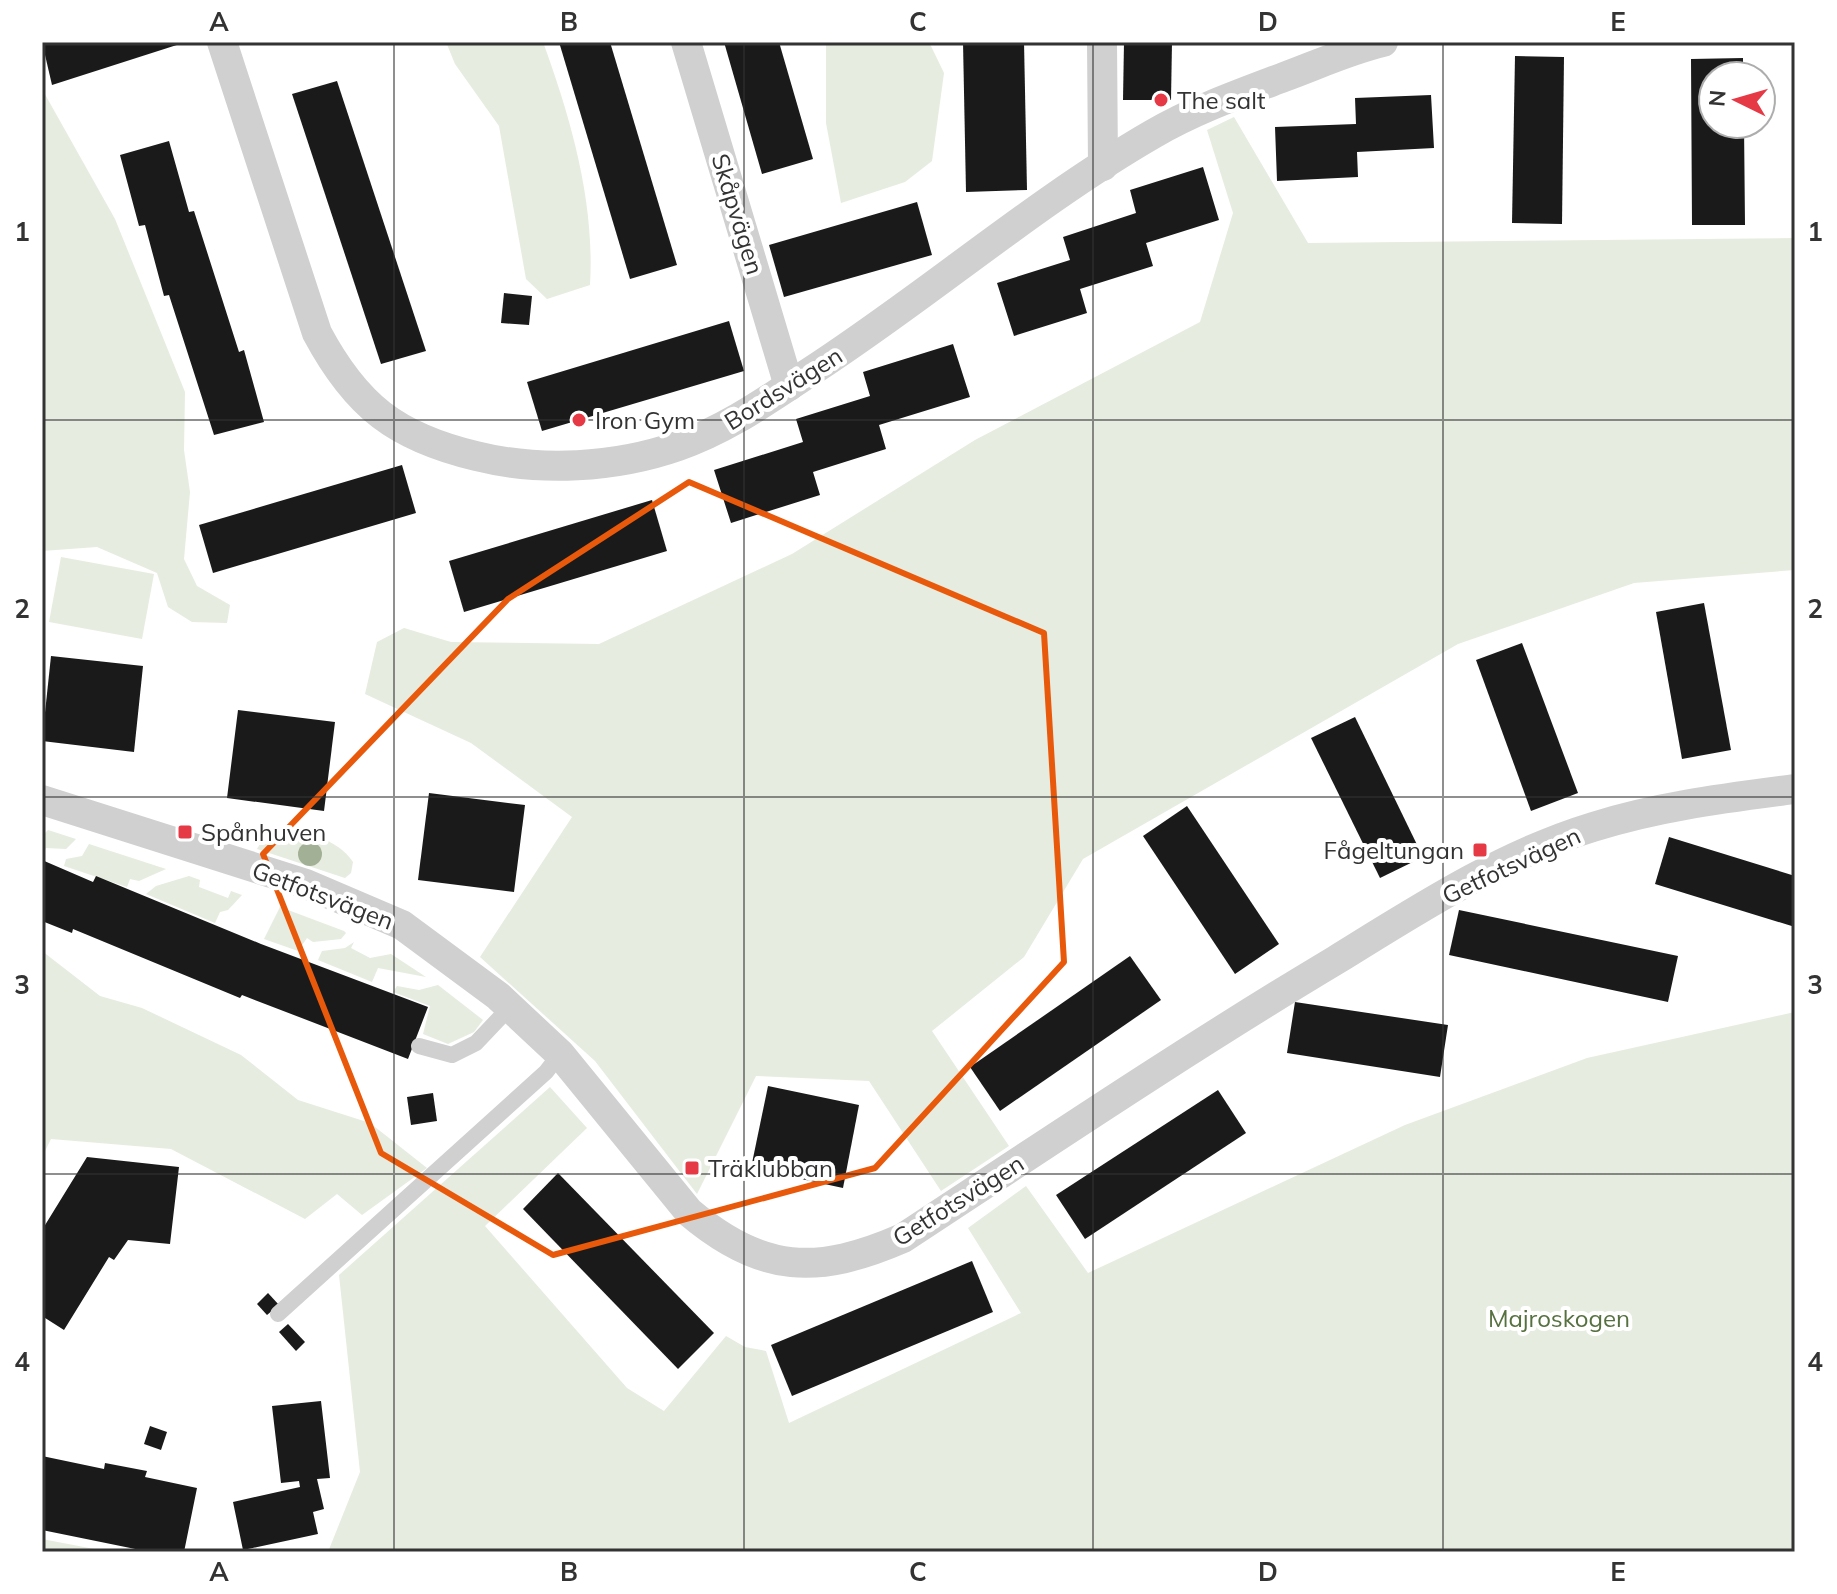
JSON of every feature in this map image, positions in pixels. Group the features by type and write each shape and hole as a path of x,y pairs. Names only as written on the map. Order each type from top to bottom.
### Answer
{"street":[{"name":"Bordsvägen","path":"222,42 317,333 335,367 353,391 402,431 434,446 490,460 533,464 628,460 679,446 734,422 1154,133 1219,101 1383,42"},
{"name":"Skåpvägen","path":"686,42 789,386"},
{"path":"1102,42 1103,166"},
{"name":"Getfotsvägen","path":"42,800 306,884 402,925 510,1007 560,1054 689,1212 715,1234 762,1258 833,1263 865,1255 903,1238 1262,1004 1432,901 1518,857 1592,827 1666,808 1795,789"}],"lane":[{"path":"419,1046 452,1055 476,1043 510,1007"},
{"path":"278,1314 546,1072 560,1054"}],"highlighted area":[{"path":"689,482 1044,633 1064,962 875,1168 553,1255 381,1153 263,854 508,599"}],"green space":[{"path":"446,42 543,42 563,101 585,192 591,254 590,285 547,299 526,279 499,126 455,64"},
{"path":"826,42 929,42 944,73 932,161 905,182 841,203 826,123"},
{"path":"42,89 115,219 185,392 184,450 190,492 184,559 197,586 230,605 227,623 192,622 168,607 157,573 97,547 42,551"},
{"path":"1234,117 1308,243 1795,238 1795,570 1634,583 1458,644 1083,859 1024,957 932,1031 1009,1146 941,1191 869,1081 756,1076 697,1194 595,1061 480,957 572,817 471,743 365,694 377,642 404,628 451,642 599,644 792,554 975,440 1200,322 1233,213 1207,130"},
{"path":"61,557 154,574 142,639 49,622"},
{"path":"48,830 76,839 66,849 46,848 42,855 42,836"},
{"path":"276,830 319,837 338,847 353,862 351,873 345,878 257,849 264,837"},
{"path":"89,844 166,869 139,881 130,879 127,887 64,866 66,859 82,856"},
{"path":"189,876 200,880 199,887 228,898 231,891 242,895 228,910 220,912 215,923 146,894 156,886"},
{"path":"280,907 346,933 341,939 313,942 307,938 298,951 264,939"},
{"path":"354,942 351,948 370,958 391,954 426,977 378,968 372,982 318,960 322,951 345,948"},
{"path":"42,951 100,996 142,1008 241,1055 298,1100 370,1123 427,1168 362,1215 337,1194 305,1219 171,1149 51,1139 42,1157"},
{"path":"438,985 483,1020 474,1032 448,1044 423,1034 430,1006 393,992 397,986 419,990"},
{"name":"Majroskogen","path":"1795,1012 1795,1552 328,1552 360,1472 339,1275 550,1087 587,1128 485,1226 627,1388 664,1411 726,1336 745,1347 766,1351 789,1423 1021,1313 968,1228 1026,1186 1088,1273 1405,1125 1587,1058"},
{"path":"42,1539 110,1552 42,1552"}],"building":[{"path":"42,42 183,42 183,43 52,85"},
{"path":"559,42 610,42 677,265 630,279"},
{"path":"724,42 779,42 813,159 762,174"},
{"path":"963,42 1024,42 1027,190 966,192"},
{"path":"1124,42 1172,42 1171,100 1123,100"},
{"path":"1515,56 1564,57 1562,224 1512,223"},
{"path":"1743,58 1697,60 1697,140 1744,140 1745,225 1692,225 1691,59"},
{"path":"337,81 426,351 381,364 292,94"},
{"path":"1431,95 1434,148 1357,152 1358,177 1277,181 1275,127 1356,124 1355,98"},
{"path":"169,141 189,212 194,211 239,352 244,350 264,422 214,435 169,295 164,296 145,225 139,226 120,155"},
{"path":"1203,167 1219,220 1146,243 1153,266 1080,289 1087,313 1014,336 997,283 1070,260 1063,237 1136,213 1130,190"},
{"path":"917,202 932,255 784,297 769,245"},
{"path":"504,293 532,296 529,325 501,323"},
{"path":"729,321 744,371 542,431 527,382"},
{"path":"953,344 970,397 879,425 886,449 813,472 820,495 731,523 714,470 803,442 796,419 870,396 863,372"},
{"path":"402,465 416,513 213,573 199,525"},
{"path":"652,500 667,551 464,612 449,561"},
{"path":"1704,603 1731,750 1682,759 1656,612"},
{"path":"1522,643 1578,793 1531,811 1476,660"},
{"path":"51,656 143,666 134,752 42,741"},
{"path":"238,710 335,722 324,811 227,798"},
{"path":"1355,717 1423,857 1380,878 1311,738"},
{"path":"429,793 525,805 514,892 418,880"},
{"path":"1187,806 1279,944 1235,974 1143,836"},
{"path":"1669,837 1795,876 1795,927 1655,884"},
{"path":"42,860 93,882 96,876 261,944 428,1007 408,1059 242,995 240,998 73,929 72,933 42,921"},
{"path":"1459,910 1678,956 1668,1002 1449,955"},
{"path":"1130,956 1161,1000 1000,1111 970,1067"},
{"path":"1295,1002 1448,1025 1440,1077 1287,1053"},
{"path":"768,1086 859,1105 843,1188 751,1168"},
{"path":"1218,1090 1246,1133 1085,1239 1056,1195"},
{"path":"433,1093 437,1121 411,1125 407,1097"},
{"path":"87,1157 179,1167 170,1244 128,1240 114,1260 109,1257 64,1330 42,1316 42,1230"},
{"path":"558,1173 714,1333 678,1369 523,1209"},
{"path":"972,1261 993,1312 792,1396 771,1345"},
{"path":"268,1293 279,1305 267,1315 257,1304"},
{"path":"288,1324 305,1342 296,1351 279,1332"},
{"path":"321,1401 330,1478 317,1479 324,1509 313,1512 318,1534 243,1550 233,1502 300,1487 299,1481 281,1483 272,1406"},
{"path":"150,1426 167,1432 161,1450 144,1444"},
{"path":"42,1456 104,1469 105,1463 147,1471 145,1477 197,1488 184,1552 150,1552 42,1530"}],"place":[{"name":"The salt","path":"1161,100"},
{"name":"Iron Gym","path":"579,420"},
{"name":"Spånhuven","path":"185,832"},
{"name":"Fågeltungan","path":"1480,850"},
{"name":"Träklubban","path":"692,1168"}]}
